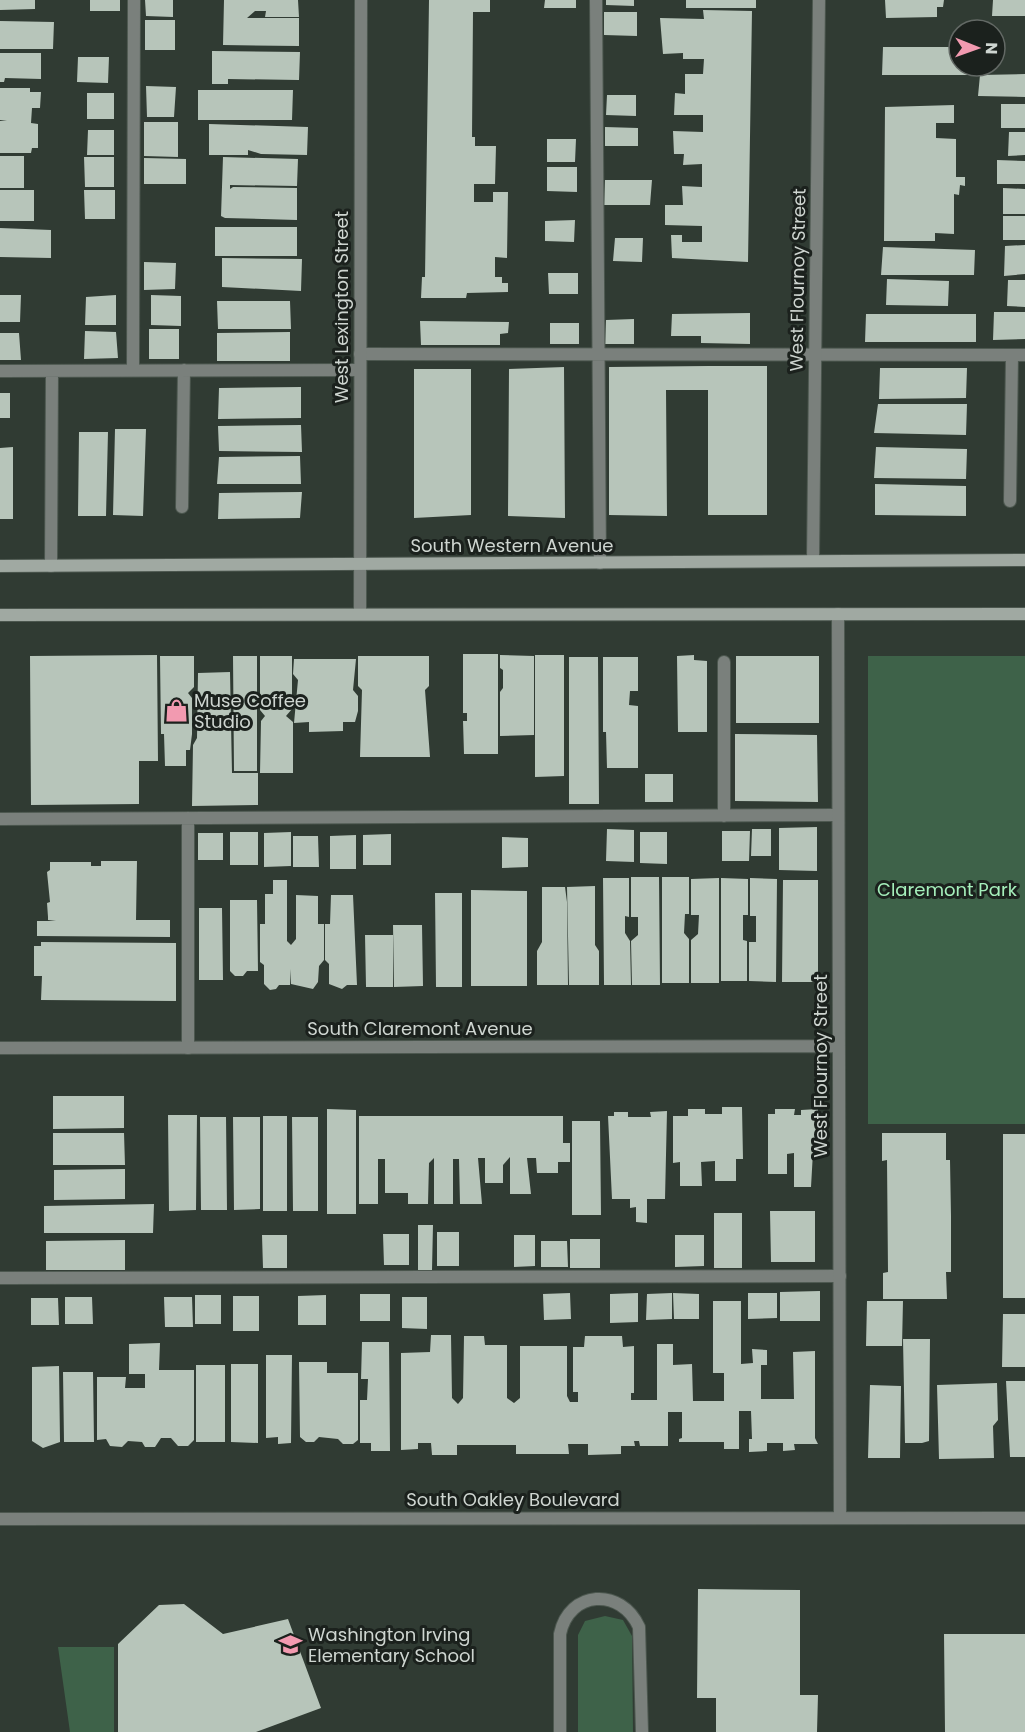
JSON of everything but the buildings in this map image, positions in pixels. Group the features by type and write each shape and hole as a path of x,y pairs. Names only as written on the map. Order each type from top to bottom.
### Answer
{"main road":[{"name":"South Western Avenue","path":"0,566 1025,560"},
{"path":"0,615 1025,614"}],"street":[{"path":"134,0 134,370"},
{"name":"West Lexington Street","path":"360,614 361,0"},
{"path":"596,0 600,563"},
{"name":"West Flournoy Street","path":"813,561 819,0"},
{"path":"360,354 1025,355"},
{"path":"1010,501 1012,355"},
{"path":"0,371 360,369"},
{"path":"182,507 184,370"},
{"path":"51,566 52,371"},
{"name":"West Flournoy Street","path":"838,614 840,1518"},
{"path":"724,662 724,816"},
{"path":"0,819 838,815"},
{"path":"188,818 188,1048"},
{"name":"South Claremont Avenue","path":"0,1048 839,1046"},
{"path":"0,1278 840,1276"},
{"name":"South Oakley Boulevard","path":"0,1519 1025,1518"},
{"path":"560,1732 560,1634 563,1619 572,1608 598,1599 622,1604 633,1614 639,1628 642,1732"}],"green space":[{"name":"Claremont Park","path":"868,656 1025,656 1025,1124 868,1124"},
{"path":"605,1616 623,1620 632,1636 633,1732 578,1732 578,1635 585,1621"},
{"path":"58,1647 114,1647 114,1732 70,1732"}],"place":[{"name":"Muse Coffee Studio","path":"176,711"},
{"name":"Washington Irving Elementary School","path":"290,1645"}]}
